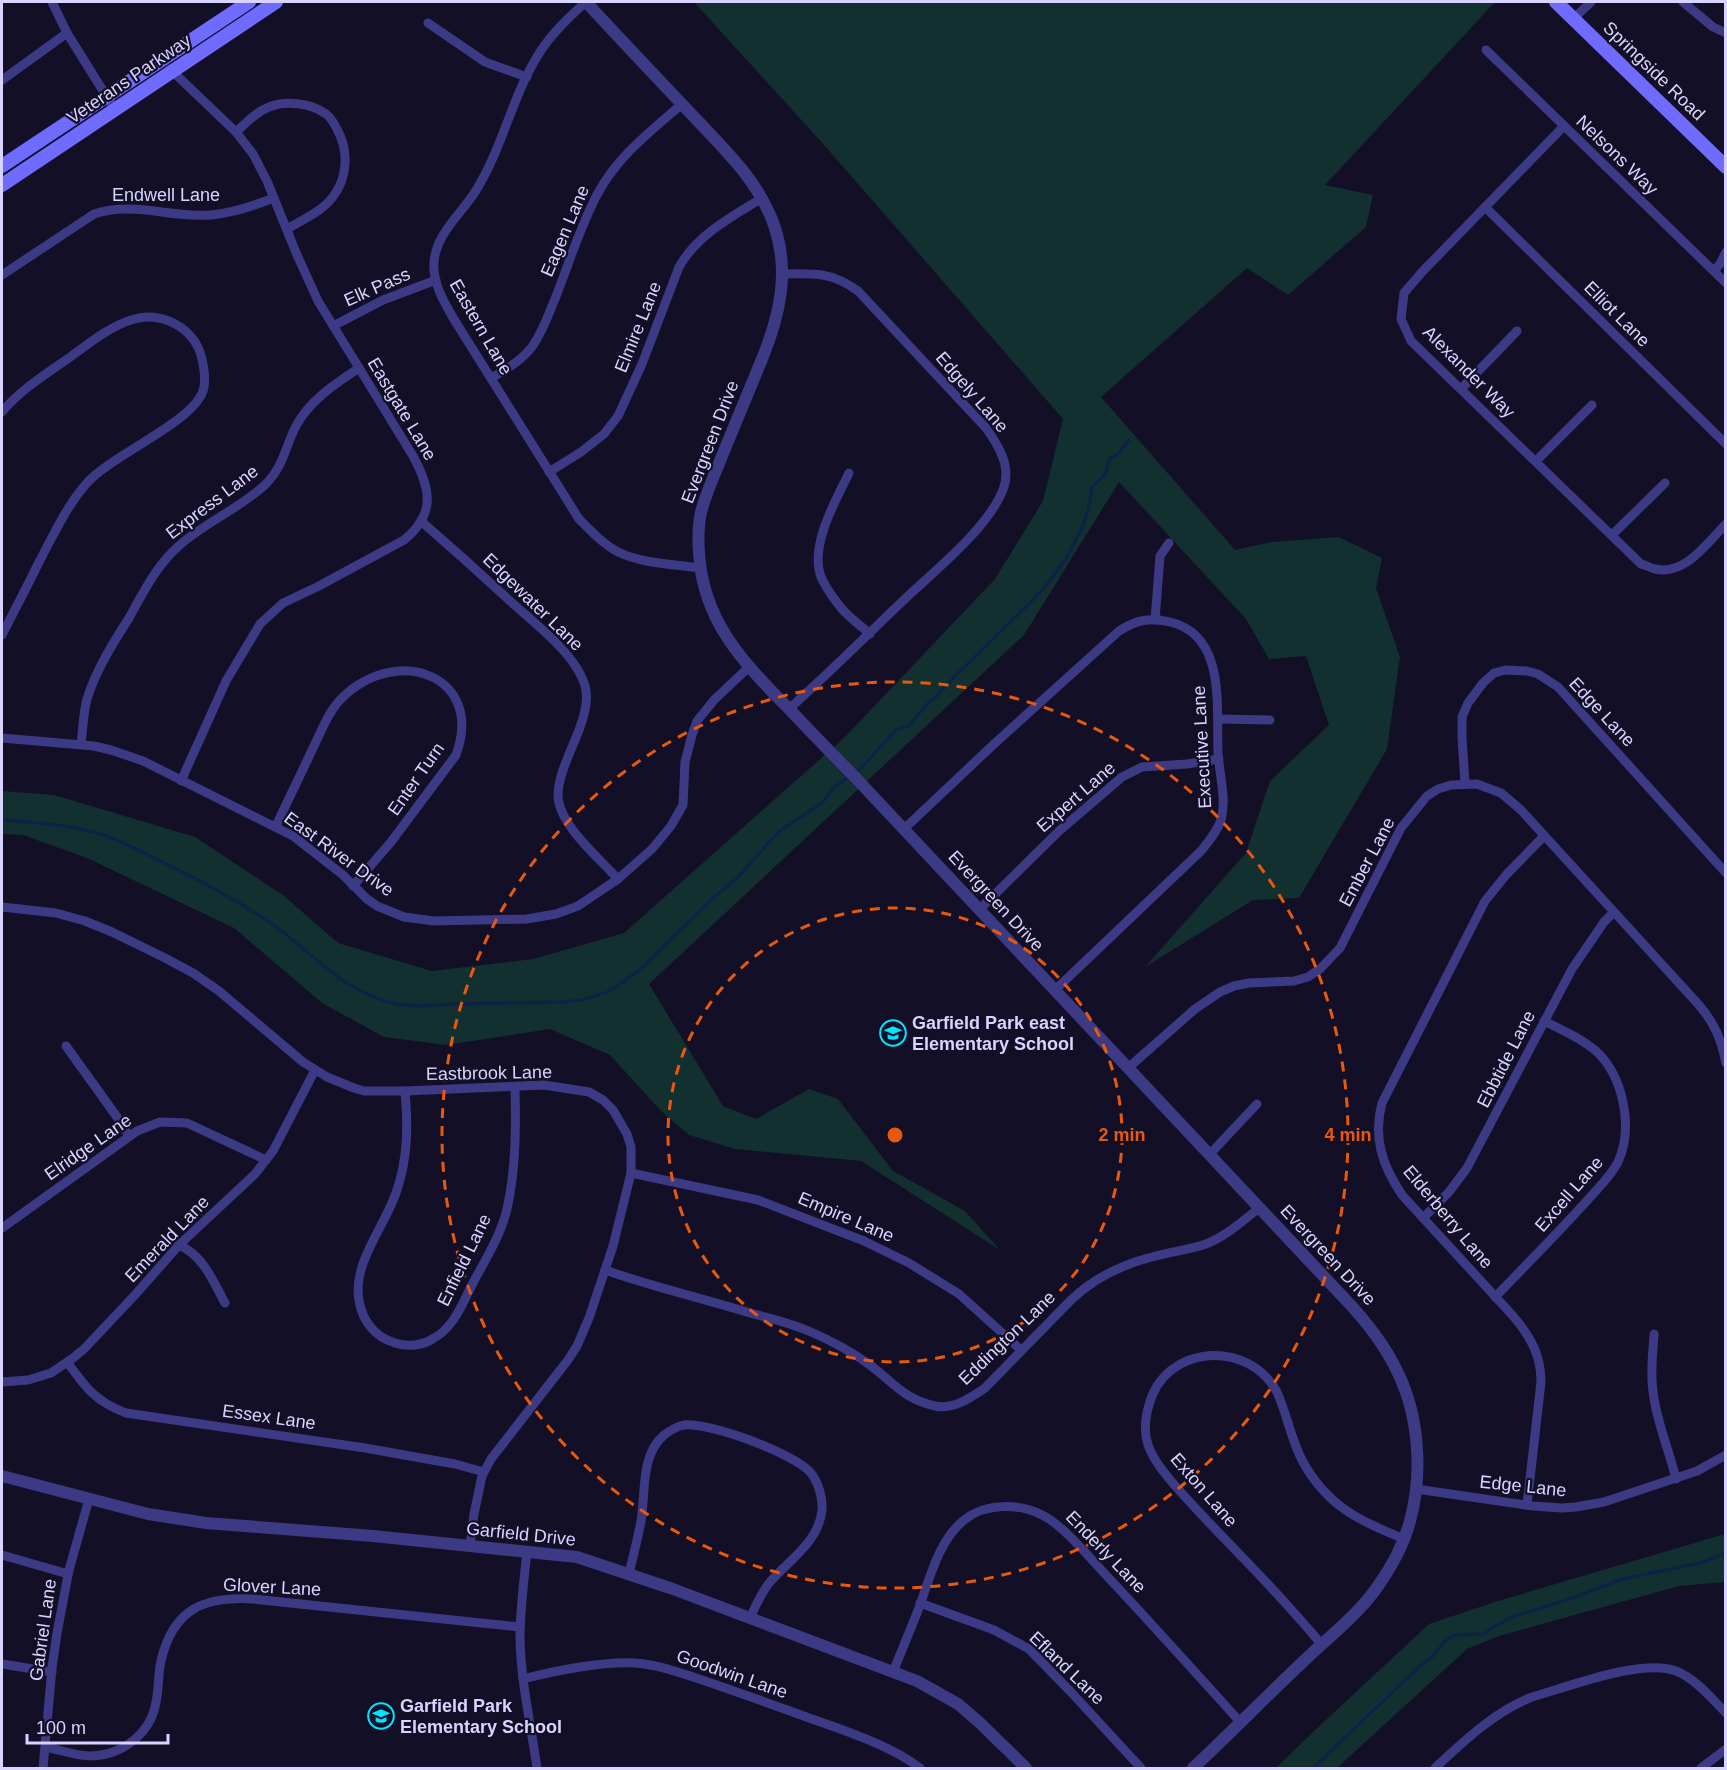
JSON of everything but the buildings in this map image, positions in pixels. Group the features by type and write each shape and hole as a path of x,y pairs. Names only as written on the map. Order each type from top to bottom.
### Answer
{"main road":[{"name":"Veterans Parkway","path":"2,166 249,2"},
{"name":"Veterans Parkway","path":"2,186 276,2"},
{"name":"Springside Road","path":"1556,2 1725,167"}],"street":[{"path":"52,2 67,33 115,110"},
{"name":"Eastern Lane","path":"586,2 563,22 539,54 526,77 490,165 471,198 442,237 434,262 436,280 442,298 452,315 579,519 593,534 618,552 642,560 701,568"},
{"name":"Evergreen Drive","path":"586,2 743,169 762,198 775,227 779,243 783,274 782,295 774,329 701,512 698,529 701,568 707,598 732,647 1358,1313 1390,1359 1405,1391 1414,1427 1416,1489 1410,1521 1396,1556 1376,1589 1352,1617 1193,1768"},
{"path":"1574,18 1591,2"},
{"path":"1683,2 1713,27 1725,33"},
{"path":"428,23 485,62 526,77"},
{"path":"2,80 67,33"},
{"name":"Nelsons Way","path":"1486,50 1564,126 1720,266 1725,283"},
{"name":"Eastgate Lane","path":"160,60 236,132 253,154 311,286 420,469 428,496 422,522"},
{"path":"236,132 260,112 281,103 293,103 327,114 340,134 346,156 343,179 338,189 325,206 287,229"},
{"name":"Eagen Lane","path":"491,378 520,359 537,338 591,206 610,174 637,143 682,104"},
{"name":"Alexander Way","path":"1564,126 1404,293 1401,320 1411,341 1641,564 1657,570 1674,568 1689,562 1725,524"},
{"name":"Endwell Lane","path":"2,275 94,214 106,210 130,208 210,215 246,208 274,198"},
{"name":"Elmire Lane","path":"549,472 604,434 618,416 642,364 679,267 687,254 706,235 762,198"},
{"name":"Elliot Lane","path":"1485,207 1725,444"},
{"path":"1720,266 1725,252"},
{"name":"Edgely Lane","path":"783,274 825,274 848,283 858,291 986,428 1005,463 1006,472 1004,486 992,508 953,554 789,709"},
{"name":"Elk Pass","path":"333,326 383,300 436,280"},
{"path":"2,412 18,395 54,368 112,329 132,320 153,317 165,319 185,330 199,349 202,360 203,391 191,407 164,429 97,474 78,495 46,549 2,635"},
{"path":"1461,389 1517,331"},
{"name":"Express Lane","path":"81,744 84,711 95,678 151,578 178,546 245,501 266,484 281,463 296,427 307,411 329,388 359,368"},
{"path":"1536,461 1592,405"},
{"path":"849,473 821,539 818,563 820,575 842,609 870,634"},
{"path":"1612,535 1665,483"},
{"path":"181,781 226,681 244,648 264,619 283,603 392,547 414,532 422,522"},
{"name":"Edgewater Lane","path":"422,522 539,627 580,674 585,685 586,709 562,777 559,801 566,818 579,838 618,879"},
{"path":"1155,620 1160,556 1169,543"},
{"name":"Executive Lane","path":"904,829 1109,639 1129,625 1143,619 1177,623 1196,636 1209,655 1217,690 1223,809 1217,831 1192,860 1055,990"},
{"name":"East River Drive","path":"2,738 81,744 128,755 276,826 293,836 377,906 404,917 434,921 542,918 578,906 618,879 652,849 671,826 683,805 686,762 697,722 714,700 749,667"},
{"name":"Enter Turn","path":"276,826 325,724 335,705 342,698 359,684 381,673 394,670 419,671 441,682 457,703 460,715 462,729 456,755 392,842 353,886"},
{"name":"Edge Lane","path":"1465,783 1462,717 1474,693 1494,673 1504,670 1538,674 1558,687 1725,873"},
{"path":"1218,719 1270,720"},
{"name":"Expert Lane","path":"979,910 1059,831 1122,777 1142,767 1219,759"},
{"path":"1465,783 1477,784 1501,793 1544,836 1708,1016 1720,1039 1725,1064"},
{"name":"Ember Lane","path":"1128,1068 1195,1009 1220,992 1249,983 1294,981 1308,977 1320,969 1340,948 1401,828 1427,796 1451,785 1465,783"},
{"name":"Elderberry Lane","path":"1527,1505 1541,1382 1541,1367 1537,1353 1523,1329 1402,1195 1383,1162 1378,1126 1382,1103 1485,901 1496,886 1544,836"},
{"name":"Eastbrook Lane","path":"2,907 56,913 85,921 165,958 193,973 219,991 315,1070 364,1091 544,1085 589,1092 603,1100 613,1110 627,1134 631,1147 631,1173 605,1270 577,1346 491,1459 482,1476 470,1546"},
{"name":"Ebbtide Lane","path":"1423,1218 1449,1192 1471,1162 1544,1021 1586,947 1614,912"},
{"name":"Excell Lane","path":"1495,1297 1543,1249 1602,1184 1618,1162 1622,1150 1624,1110 1617,1083 1611,1071 1596,1051 1544,1021"},
{"path":"66,1046 129,1136"},
{"name":"Emerald Lane","path":"2,1382 40,1378 68,1363 84,1348 179,1245 255,1174 273,1151 315,1070"},
{"name":"Enfield Lane","path":"405,1091 408,1134 406,1155 392,1204 365,1260 357,1292 362,1313 374,1332 393,1342 414,1345 434,1338 451,1323 483,1264 506,1212 515,1158 514,1086"},
{"path":"1209,1155 1257,1104"},
{"name":"Elridge Lane","path":"2,1228 129,1136 160,1122 186,1123 266,1160"},
{"name":"Empire Lane","path":"631,1173 758,1200 864,1241 909,1263 959,1294 1021,1350"},
{"name":"Eddington Lane","path":"605,1270 810,1332 861,1359 904,1394 938,1407 951,1406 969,1399 985,1388 1082,1289 1108,1272 1135,1262 1207,1243 1229,1232 1259,1208"},
{"path":"179,1245 197,1258 210,1275 225,1303"},
{"path":"1654,1334 1653,1390 1676,1479"},
{"name":"Exton Lane","path":"1322,1645 1298,1616 1193,1506 1166,1475 1152,1454 1145,1421 1150,1399 1162,1379 1179,1364 1190,1359 1214,1356 1238,1359 1258,1369 1272,1384 1302,1461 1322,1490 1343,1510 1363,1522 1404,1539"},
{"name":"Essex Lane","path":"68,1363 87,1390 95,1397 126,1413 366,1448 455,1464 484,1472"},
{"path":"629,1574 640,1526 647,1468 653,1448 665,1434 682,1425 702,1425 732,1434 794,1459 810,1472 818,1487 822,1509 818,1530 771,1581 760,1596 750,1618"},
{"name":"Edge Lane","path":"1416,1489 1527,1505 1562,1508 1590,1505 1697,1472 1725,1455"},
{"name":"Garfield Drive","path":"2,1476 148,1514 206,1523 364,1535 577,1557 864,1660 933,1689 958,1704 1026,1768"},
{"name":"Gabriel Lane","path":"43,1768 57,1633 68,1574 89,1499"},
{"name":"Enderly Lane","path":"893,1672 946,1539 964,1521 985,1509 1009,1507 1033,1511 1052,1520 1135,1605 1241,1723"},
{"path":"527,1551 520,1627 523,1679 537,1768"},
{"path":"2,1556 68,1574"},
{"name":"Glover Lane","path":"46,1747 91,1756 123,1748 132,1742 148,1726 153,1715 161,1663 168,1639 183,1618 203,1604 214,1600 253,1599 520,1627"},
{"name":"Efland Lane","path":"920,1603 994,1630 1029,1649 1141,1768"},
{"path":"2,1664 52,1672"},
{"name":"Goodwin Lane","path":"523,1679 612,1664 658,1667 693,1677 832,1727 904,1757 920,1768"},
{"path":"1435,1768 1490,1720 1518,1703 1532,1697 1634,1669 1663,1668 1676,1671 1698,1686 1725,1713"},
{"path":"1701,1768 1725,1749"}],"green space":[{"path":"694,2 1495,2 1325,185 1373,195 1366,227 1288,295 1247,268 1101,397 1235,550 1272,542 1339,537 1382,558 1376,588 1400,657 1387,749 1299,898 1253,900 1145,967 1246,853 1270,781 1329,725 1306,656 1269,659 1246,619 1119,482 1024,635 649,984 723,1106 756,1119 809,1089 838,1099 893,1171 965,1211 1000,1250 861,1161 735,1149 689,1135 661,1111 610,1055 550,1029 446,1045 384,1037 322,1003 234,928 87,858 23,835 2,834 2,791 54,795 195,837 284,896 338,943 432,971 533,959 624,933 845,737 995,579 1043,501 1063,419 825,146"},
{"path":"1725,1534 1725,1582 1679,1586 1499,1636 1467,1649 1337,1768 1276,1768 1429,1624 1498,1601"}],"waterway":[{"path":"854,773 896,730 910,725 924,707 1048,583 1066,558 1082,528 1092,487 1104,475 1109,459 1118,454 1129,440"},
{"path":"2,820 73,828 115,839 235,900 272,924 327,969 356,989 389,1002 421,1006 563,1002 581,1000 608,992 640,970 711,900 739,876 780,831 822,803 833,788 849,777"},
{"path":"1313,1768 1434,1655 1446,1640 1455,1635 1484,1634 1512,1617 1570,1599 1622,1579 1700,1563 1726,1553"}],"place":[{"name":"Garfield Park east Elementary School","path":"893,1033"},
{"name":"Garfield Park Elementary School","path":"381,1716"}]}
